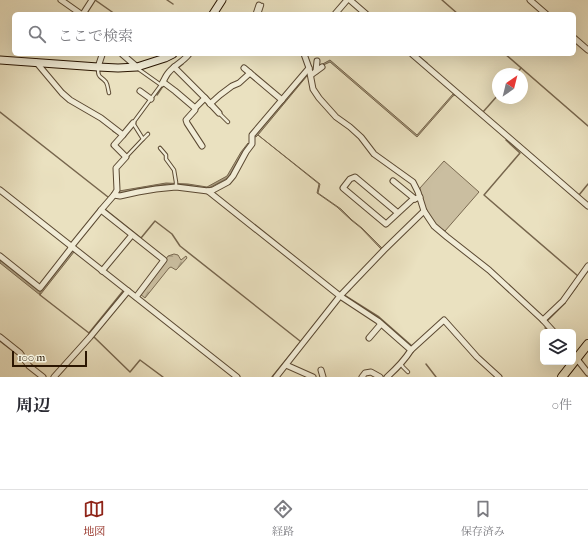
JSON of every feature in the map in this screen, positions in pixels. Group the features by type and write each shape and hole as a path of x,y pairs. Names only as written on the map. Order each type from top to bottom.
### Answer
{"main road":[{"path":"214,12 222,0"},
{"path":"0,60 98,67 137,67 168,56"},
{"path":"576,355 588,344"},
{"path":"562,377 569,365"}],"street":[{"path":"62,0 79,12"},
{"path":"83,12 92,0"},
{"path":"337,12 347,0"},
{"path":"350,0 364,12"},
{"path":"530,0 544,12"},
{"path":"257,12 261,5"},
{"path":"576,40 588,50"},
{"path":"98,67 102,56"},
{"path":"124,56 137,67"},
{"path":"188,56 169,72 162,84 175,91 195,108"},
{"path":"305,56 314,88 319,98 336,117 361,137 374,154 413,182 417,198 424,212 434,226 490,270 551,329"},
{"path":"414,56 588,206"},
{"path":"316,70 317,61"},
{"path":"36,62 62,93 70,100 101,118 123,135"},
{"path":"174,67 219,113"},
{"path":"311,75 322,67"},
{"path":"244,68 282,100"},
{"path":"114,195 120,196 176,187 208,191 228,182 252,144 252,135 309,68"},
{"path":"210,104 250,73"},
{"path":"140,91 151,99"},
{"path":"202,146 186,120 205,98"},
{"path":"0,256 40,288 117,190 116,168 126,157 114,145 133,123"},
{"path":"398,213 356,177 350,179 343,188 386,224 398,213 412,200 417,198"},
{"path":"393,181 417,198"},
{"path":"0,190 237,377"},
{"path":"208,191 340,296 381,324 411,350"},
{"path":"101,210 164,260 136,297"},
{"path":"276,377 340,296 384,250 424,212"},
{"path":"102,271 132,235"},
{"path":"543,320 563,302 588,266"},
{"path":"54,377 128,291"},
{"path":"387,377 401,364 411,350 444,320 477,357 499,377"},
{"path":"369,338 381,324"},
{"path":"0,337 20,353 29,366 43,377"},
{"path":"576,357 588,373"},
{"path":"286,365 312,377"},
{"path":"321,370 323,377"},
{"path":"362,377 365,373 371,372 380,377"}],"lane":[{"path":"259,12 261,5"},
{"path":"98,67 98,74 101,79 106,82 109,93"},
{"path":"137,67 162,84 133,123 143,139"},
{"path":"219,113 228,122"},
{"path":"126,157 148,134"},
{"path":"160,148 174,170 176,187"},
{"path":"401,364 408,372"}],"green space":[{"path":"444,161 479,192 445,231 439,228 427,213 422,201 420,188"},
{"path":"174,254 178,255 181,260 186,256 187,258 176,270 171,267 169,268 145,298 140,294 168,256"}],"shaded area":[{"path":"330,60 417,135 453,94 455,95 417,137 330,62 319,67"},
{"path":"306,75 307,76 256,137 254,136"},
{"path":"258,135 320,184 318,193 341,209 362,228 382,248 381,249 361,228 337,207 317,193 319,184"},
{"path":"248,143 249,144 229,177 209,188 203,189 188,185 168,184 137,189 120,194 118,193 119,191 166,183 188,184 207,187 227,176"},
{"path":"72,251 74,252 40,295 0,263 0,260 39,291"}],"waterway":[{"path":"95,0 112,12"},
{"path":"167,0 173,4"},
{"path":"442,0 456,12"},
{"path":"418,56 427,63"},
{"path":"507,56 588,126"},
{"path":"178,68 183,64"},
{"path":"157,95 163,86"},
{"path":"483,112 492,102"},
{"path":"0,112 108,197"},
{"path":"113,131 118,134"},
{"path":"506,140 520,153 484,195 578,276"},
{"path":"579,195 588,184"},
{"path":"106,210 141,238 155,221 172,234 180,246 300,341"},
{"path":"584,275 588,271"},
{"path":"568,298 577,286"},
{"path":"350,290 344,295 379,317 412,346"},
{"path":"40,293 40,295 89,333 123,291"},
{"path":"547,321 565,303"},
{"path":"272,377 308,333"},
{"path":"94,337 130,372 140,360 163,377"},
{"path":"0,341 18,355 23,362"},
{"path":"426,364 436,377"}]}
